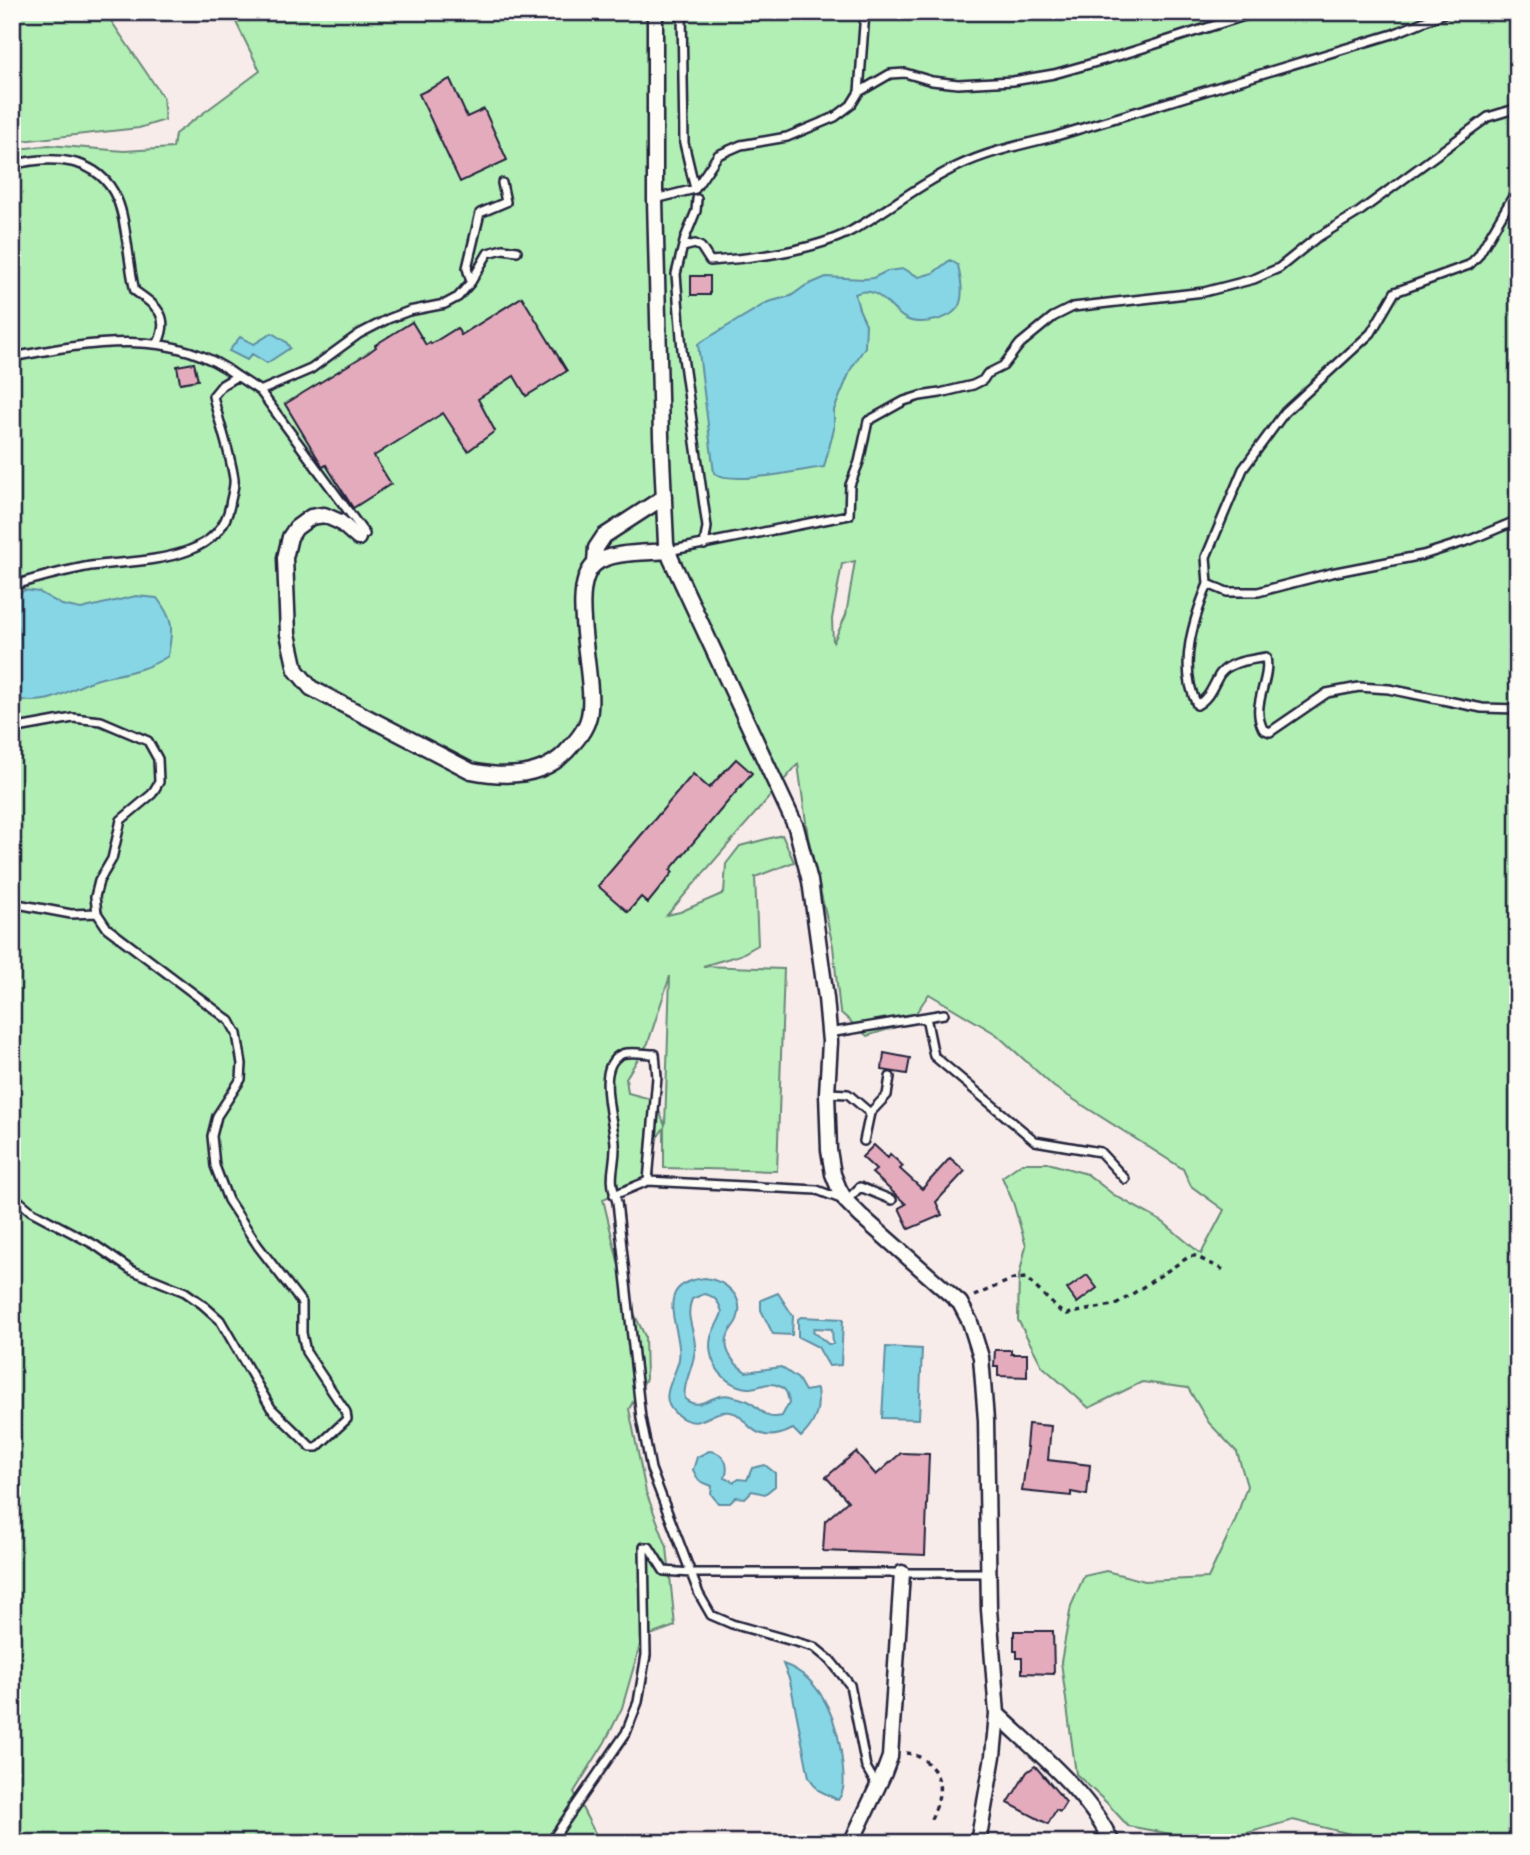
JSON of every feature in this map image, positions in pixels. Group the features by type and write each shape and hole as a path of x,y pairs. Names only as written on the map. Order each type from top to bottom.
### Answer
{"street":[{"path":"655,12 655,199 668,551 796,827 810,881 829,1032 827,1124 836,1181 846,1201 960,1303 970,1322 981,1357 986,1420 988,1573 996,1714 993,1756 978,1843"},
{"path":"595,563 596,548 604,536 664,497"},
{"path":"361,536 324,515 311,517 296,528 290,537 285,558 288,634 296,670 311,688 471,771 492,775 516,776 538,771 559,759 578,739 589,717 582,600 585,576 595,563 614,555 668,551"},
{"path":"851,1843 878,1787 890,1752 902,1573"},
{"path":"996,1714 1063,1777 1104,1825 1112,1843"}],"lane":[{"path":"682,12 684,143 695,189"},
{"path":"655,199 695,189 718,155 741,145 787,137 807,130 835,117 851,105 859,92 865,12"},
{"path":"859,92 890,74 905,73 932,81 958,84 1013,81 1054,74 1257,12"},
{"path":"683,247 695,244 701,247 710,261 746,258 819,243 849,232 955,167 1001,149 1053,136 1394,34 1447,12"},
{"path":"668,551 849,515 850,485 859,462 868,421 904,401 972,385 982,380 987,374 1003,366 1020,344 1053,317 1073,307 1204,292 1254,279 1279,268 1315,239 1359,212 1488,117 1518,108"},
{"path":"12,165 51,158 69,161 83,165 110,185 118,201 135,291 156,308 164,320 165,329 159,343"},
{"path":"471,282 467,268 480,213 506,202 502,183"},
{"path":"1518,188 1478,256 1469,265 1395,292 1371,333 1285,412 1265,437 1243,469 1206,557 1208,584 1188,645 1193,696 1197,705 1210,693 1222,672 1241,661 1266,657 1268,666 1259,696 1258,711 1263,729 1270,732 1327,694 1359,687 1389,689 1482,708 1518,709"},
{"path":"697,199 696,211 676,274 694,443 703,485 707,527 704,545"},
{"path":"260,391 311,369 359,334 388,319 410,311 445,304 458,297 471,282 488,253 503,248 517,251"},
{"path":"12,357 71,346 159,343 184,347 226,368 260,391 361,536"},
{"path":"12,586 86,567 165,558 191,551 212,537 227,520 234,481 213,396 222,385 237,376"},
{"path":"1208,584 1227,592 1258,592 1331,572 1423,555 1470,540 1518,520"},
{"path":"12,729 73,718 101,721 148,741 158,759 159,782 152,794 121,820 113,859 99,881 97,913 107,928 230,1021 237,1034 242,1064 241,1079 216,1116 212,1136 215,1166 228,1200 274,1268 302,1303 302,1334 306,1352 346,1412 347,1419 317,1447 311,1447 271,1408 220,1320 202,1304 185,1292 131,1270 87,1240 30,1211 12,1195"},
{"path":"12,903 71,914 97,913"},
{"path":"829,1032 944,1014"},
{"path":"926,1017 933,1056 1035,1141 1100,1152 1125,1179"},
{"path":"648,1181 657,1077 655,1054 622,1054 615,1059 609,1070 607,1092 615,1144 611,1186 641,1418 651,1469 699,1594 711,1615 732,1624 814,1647 831,1661 850,1685 866,1767 878,1787"},
{"path":"864,1141 870,1113 887,1096 890,1077"},
{"path":"827,1093 848,1094 870,1113"},
{"path":"614,1195 648,1181 817,1190 846,1201 860,1187 892,1200"},
{"path":"550,1843 626,1733 638,1702 646,1655 645,1547 649,1548 664,1571 988,1573"}],"path":[{"path":"960,1303 1013,1279 1026,1278 1060,1311 1068,1314 1117,1304 1190,1256 1224,1270"},
{"path":"890,1752 915,1754 930,1765 939,1783 936,1810 929,1823"}],"green space":[{"path":"12,12 105,12 163,97 165,120 139,128 12,142"},
{"path":"231,12 1518,12 1518,1843 1399,1843 1293,1820 1240,1835 1192,1838 1128,1826 1076,1774 1061,1662 1071,1606 1084,1576 1106,1571 1145,1581 1208,1578 1235,1521 1247,1486 1237,1452 1209,1423 1188,1388 1142,1382 1089,1408 1042,1366 1018,1320 1019,1276 1026,1246 1013,1202 1002,1177 1022,1163 1048,1163 1087,1174 1114,1195 1163,1222 1201,1254 1224,1210 1191,1186 1183,1169 1054,1087 996,1034 929,994 909,1023 867,1036 840,1012 833,946 808,837 798,764 667,915 724,893 726,864 740,846 782,835 794,862 755,877 758,945 740,955 703,966 784,969 777,1171 664,1168 664,1128 652,1145 654,1177 603,1199 627,1299 645,1336 646,1379 629,1409 646,1492 667,1547 675,1626 642,1638 622,1708 605,1742 574,1792 600,1843 12,1843 12,150 49,145 124,151 173,148 175,134 260,71","holes":["855,561 846,615 833,643 832,619 842,564","670,976 665,1126 655,1100 628,1093 626,1078 648,1043"]}],"water":[{"path":"950,260 958,265 962,294 960,303 951,314 936,320 912,321 900,315 877,295 870,292 855,294 866,324 865,347 851,369 834,410 834,429 824,467 751,478 723,477 714,473 698,344 768,302 791,296 805,286 826,277 864,279 887,271 904,269 919,277 933,273"},
{"path":"272,333 290,348 267,363 252,354 247,360 229,351 240,337 254,344"},
{"path":"24,590 39,592 62,605 81,609 136,596 157,598 167,612 171,625 168,656 144,668 89,682 51,699 14,699 12,601"},
{"path":"705,1278 713,1280 727,1287 736,1297 739,1312 728,1335 727,1346 733,1361 742,1369 746,1372 781,1367 798,1379 805,1391 817,1389 816,1415 801,1437 793,1429 774,1435 762,1434 734,1413 719,1413 692,1422 675,1413 670,1407 669,1387 679,1359 673,1299 678,1289 688,1282","holes":["704,1294 716,1300 722,1312 710,1346 718,1370 738,1386 751,1388 775,1384 782,1387 787,1393 789,1403 782,1416 771,1417 748,1401 731,1396 718,1396 696,1404 685,1399 685,1387 695,1349 690,1306 692,1299"]},
{"path":"778,1293 793,1316 792,1335 773,1334 761,1310 761,1300"},
{"path":"798,1319 843,1319 841,1365 829,1366 818,1347 798,1337","holes":["814,1328 832,1329 833,1344 828,1344 813,1331"]},
{"path":"886,1347 922,1349 919,1419 882,1418"},
{"path":"709,1451 722,1456 727,1468 725,1478 734,1482 739,1479 747,1480 752,1468 765,1465 775,1473 775,1486 765,1494 752,1491 745,1498 736,1497 730,1503 718,1503 711,1494 712,1486 699,1481 693,1470 697,1457"},
{"path":"783,1664 810,1681 828,1707 838,1738 844,1778 838,1800 818,1790 809,1777 790,1681"}],"building":[{"path":"450,79 467,117 484,109 507,160 460,182 419,94"},
{"path":"691,276 710,276 710,295 691,295"},
{"path":"522,297 567,371 526,396 514,376 478,399 495,431 468,451 443,413 374,456 391,484 353,508 326,465 323,467 285,404 368,353 375,345 412,322 426,345 430,342 431,344 457,328 461,335"},
{"path":"194,363 198,380 180,383 177,366"},
{"path":"736,759 752,773 670,870 673,872 648,903 641,897 628,912 598,886 693,774 709,788"},
{"path":"884,1053 910,1058 907,1074 882,1070"},
{"path":"874,1145 888,1158 890,1154 903,1166 900,1169 922,1189 950,1158 965,1171 936,1202 942,1215 909,1229 899,1208 906,1204 872,1173 876,1170 862,1157"},
{"path":"1087,1275 1097,1288 1077,1303 1067,1289"},
{"path":"995,1350 1027,1354 1027,1377 998,1376 998,1367 994,1367"},
{"path":"1028,1424 1051,1426 1048,1460 1090,1465 1087,1495 1022,1491"},
{"path":"856,1452 876,1475 901,1453 929,1454 925,1555 823,1551 825,1521 848,1501 826,1477"},
{"path":"1014,1631 1053,1631 1054,1674 1022,1673 1022,1658 1017,1658 1017,1651 1014,1651"},
{"path":"1035,1766 1066,1802 1060,1812 1056,1810 1048,1824 1008,1803 1027,1772"}]}
